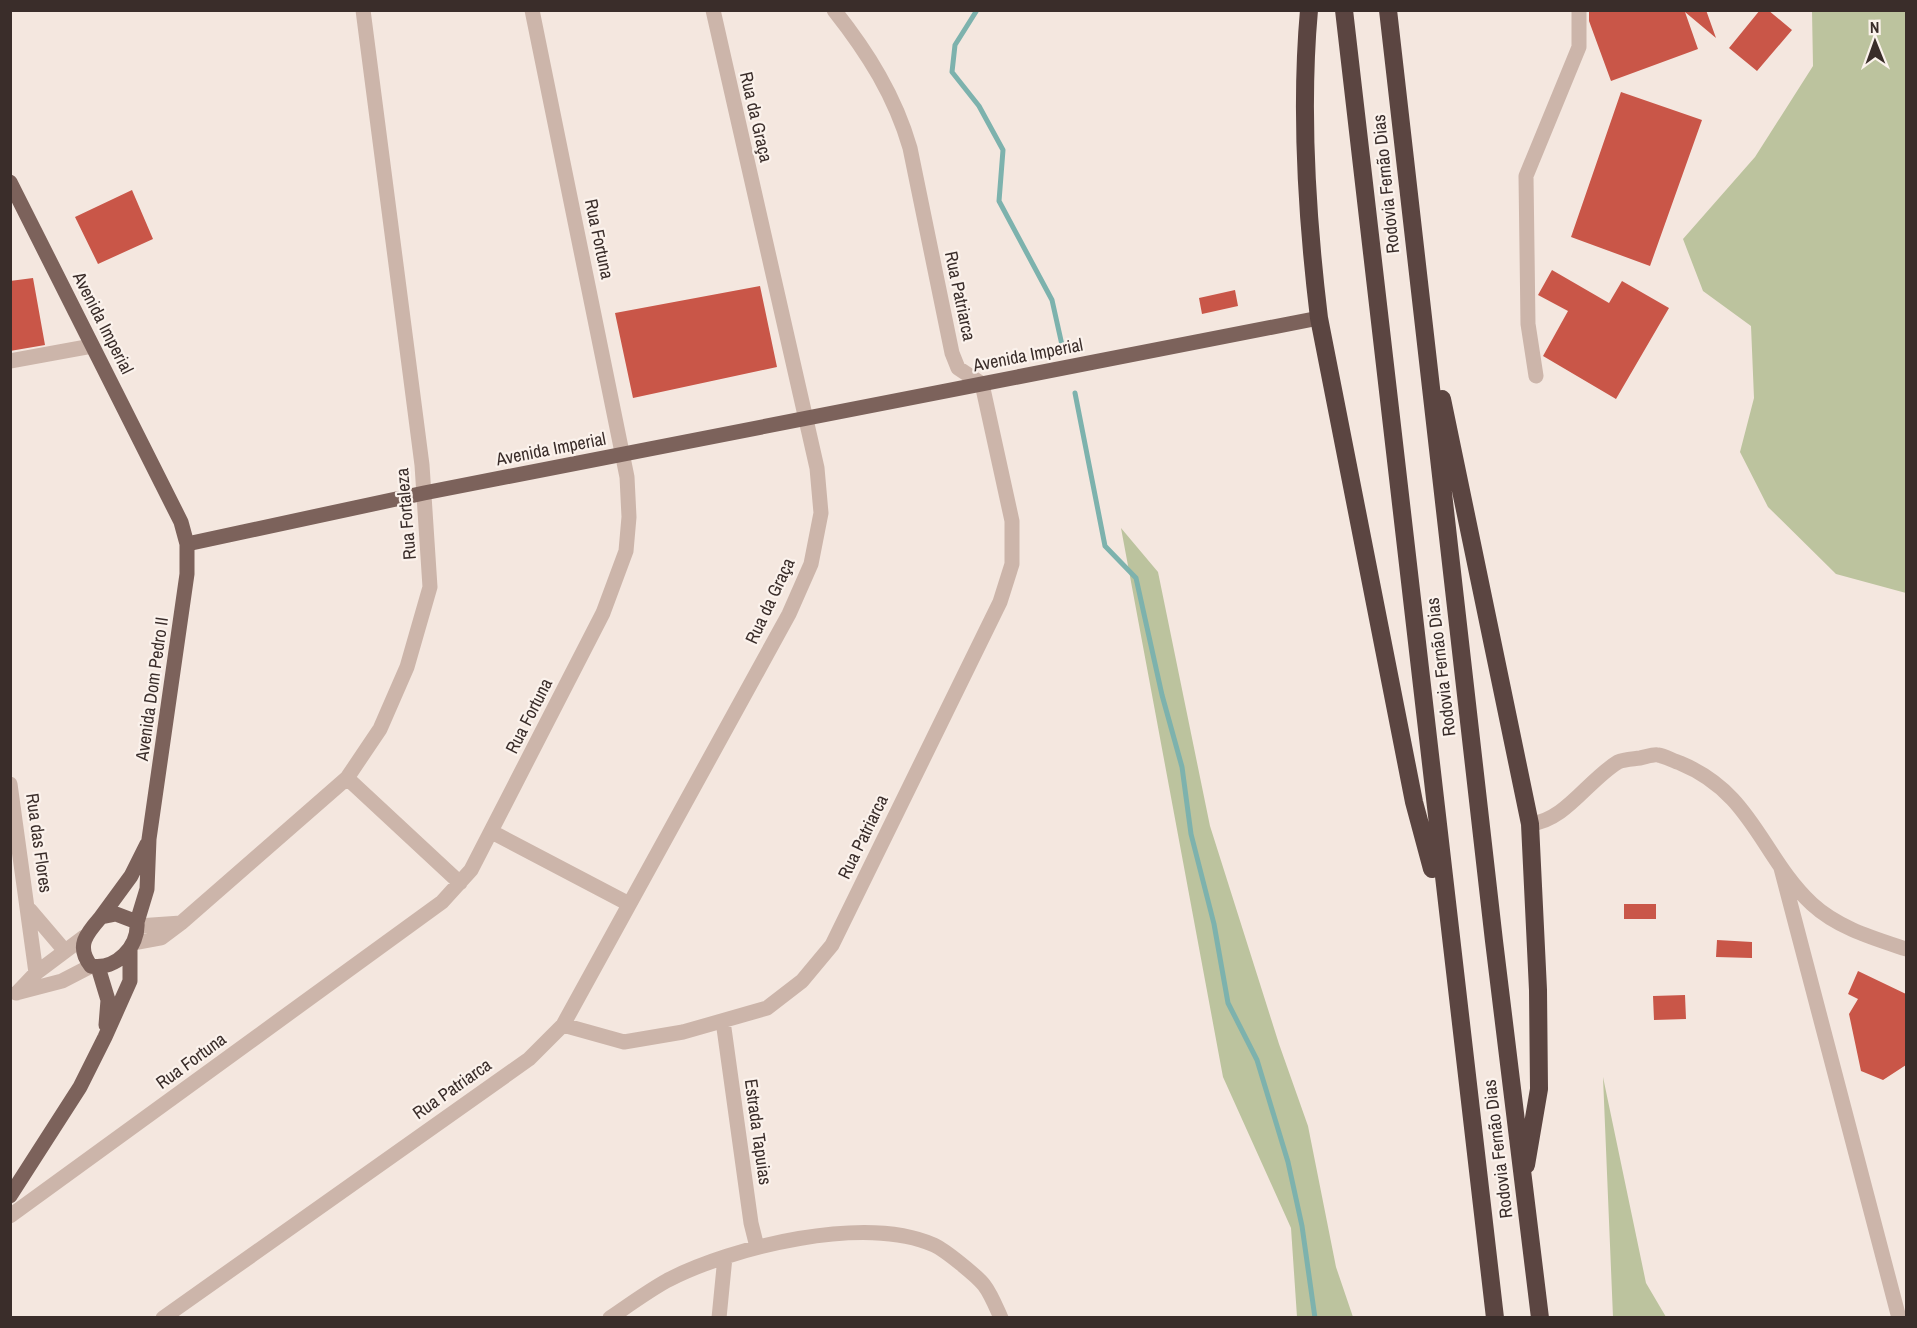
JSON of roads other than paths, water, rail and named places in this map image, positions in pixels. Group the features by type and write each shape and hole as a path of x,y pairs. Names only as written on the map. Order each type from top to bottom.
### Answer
{"highway":[{"path":"1309,10 1306,154 1311,248 1319,318 1414,802 1449,930"},
{"name":"Rodovia Fernão Dias","path":"1344,10 1495,1317"},
{"name":"Rodovia Fernão Dias","path":"1388,10 1420,302 1540,1317"},
{"path":"1420,302 1476,557 1530,824 1538,990 1539,1089 1523,1184"}],"main road":[{"name":"Avenida Imperial","path":"10,183 181,522 187,544 424,493 1319,318"},
{"name":"Avenida Dom Pedro II","path":"137,924 147,889 149,838 188,574 187,544"},
{"name":"Avenida Dom Pedro II","path":"101,917 131,876 149,838"},
{"path":"10,1196 80,1087 105,1037 130,981 132,946 137,924 116,914 101,917 84,938 82,948 94,967 108,1000 105,1037"},
{"path":"94,967 110,963 132,946"}],"street":[{"name":"Rua Fortaleza","path":"132,946 161,938 181,923 347,778 380,729 403,678 430,587 424,493 363,10"},
{"name":"Rua Fortuna","path":"10,1216 442,902 471,870 603,613 626,551 629,517 624,455 532,10"},
{"name":"Rua da Graça","path":"563,1025 789,614 811,564 821,513 817,468 713,10"},
{"name":"Rua Patriarca","path":"163,1317 529,1059 563,1025 624,1042 683,1032 767,1008 802,981 832,945 1000,602 1012,564 1011,521 982,384 958,368 952,353 910,148 900,115 886,84 834,10"},
{"path":"1536,376 1528,324 1526,176 1579,46 1579,10"},
{"path":"10,361 92,346"},
{"path":"1530,824 1541,823 1560,812 1583,789 1620,761 1659,755 1700,772 1741,806 1779,862 1812,903 1836,922 1868,937 1906,949"},
{"path":"347,778 460,883"},
{"name":"Rua das Flores","path":"10,784 36,973"},
{"path":"492,832 629,904"},
{"path":"1779,862 1899,1317"},
{"name":"Rua das Flores","path":"28,908 45,931 65,951"},
{"path":"137,924 181,923"},
{"path":"14,994 36,973 84,938"},
{"path":"14,994 62,981 94,967"},
{"name":"Estrada Tapuias","path":"723,1021 751,1223 757,1247"},
{"path":"610,1317 668,1281 725,1257 757,1247 827,1234 883,1232 935,1245 984,1284 1001,1317"},
{"path":"719,1317 725,1257"}],"waterway":[{"path":"977,10 955,45 952,72 979,106 1003,150 999,201 1052,300 1062,345"},
{"path":"1075,393 1105,546 1136,578 1162,695 1182,767 1191,834 1214,924 1228,1003 1257,1060 1288,1162 1302,1226 1315,1318"}]}
